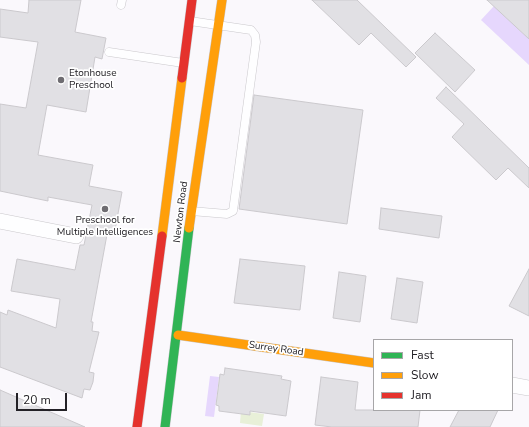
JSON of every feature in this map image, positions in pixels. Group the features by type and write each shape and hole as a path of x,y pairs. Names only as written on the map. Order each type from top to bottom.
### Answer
{"main road":[{"name":"Newton Road","path":"136,427 192,0"},
{"name":"Newton Road","path":"165,427 178,335 192,211 222,0"},
{"name":"Surrey Road","path":"178,335 373,363"}],"street":[{"path":"0,221 76,236"},
{"path":"513,385 529,388"}],"lane":[{"path":"190,21 251,30 255,35 256,42 233,211 227,214 192,211"},
{"path":"109,52 184,64"}],"green space":[{"path":"241,411 264,414 262,426 240,423"}],"shaded area":[{"path":"494,6 529,39 529,65 481,20"},
{"path":"210,376 219,377 214,417 205,416"}],"building":[{"path":"29,0 81,0 75,32 106,38 102,59 95,57 86,112 47,105 38,155 93,165 89,186 122,192 115,230 108,229 91,322 93,322 92,331 99,332 89,372 94,373 93,382 90,390 84,389 82,398 0,367 0,312 7,315 8,310 56,328 60,299 11,291 17,259 75,270 80,245 84,245 92,205 48,197 48,201 0,191 0,104 26,108 38,42 0,37 0,9 28,13"},
{"path":"312,0 357,0 416,57 406,67 371,33 359,45"},
{"path":"487,0 529,0 529,39"},
{"path":"435,33 475,70 455,92 415,53"},
{"path":"446,87 529,168 529,188 508,168 496,180 452,137 464,124 436,98"},
{"path":"254,95 363,110 347,224 239,209"},
{"path":"381,208 442,216 439,238 379,229"},
{"path":"240,259 305,266 300,310 234,303"},
{"path":"529,269 529,316 509,306"},
{"path":"339,272 366,276 360,322 333,318"},
{"path":"397,278 423,282 417,323 391,319"},
{"path":"225,368 282,376 281,379 291,381 286,416 250,411 250,415 219,411 219,406 216,405 220,374 224,375"},
{"path":"321,377 358,382 355,410 420,411 418,427 332,427 315,425"},
{"path":"0,390 85,427 0,427"},
{"path":"458,411 498,411 490,427 450,427"}],"traffic: fast":[{"path":"165,427 189,228"}],"traffic: slow":[{"path":"189,228 222,0"},
{"path":"162,236 182,78"},
{"path":"178,335 373,363"}],"traffic: jam":[{"path":"182,78 192,0"},
{"path":"137,427 162,236"}],"place":[{"name":"Etonhouse Preschool","path":"61,80"},
{"name":"Preschool for Multiple Intelligences","path":"105,209"}]}
